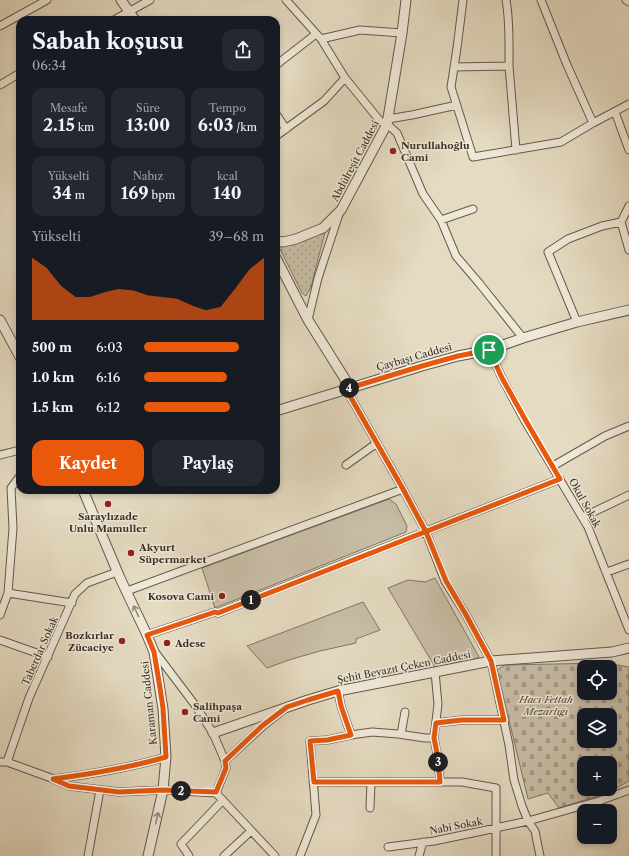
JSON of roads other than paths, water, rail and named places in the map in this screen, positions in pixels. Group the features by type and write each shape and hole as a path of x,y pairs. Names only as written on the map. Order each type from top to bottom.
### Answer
{"street":[{"path":"18,16 47,0"},
{"path":"121,0 132,16"},
{"path":"122,16 150,0"},
{"path":"286,0 318,37 345,78 380,121 388,121 456,105"},
{"name":"Abdülreşit Caddesi","path":"280,242 296,239 323,228 341,210 388,121 406,0"},
{"path":"463,0 451,87 473,157 561,142 629,104"},
{"path":"506,0 508,16 509,66 516,150"},
{"path":"541,0 566,65 593,123"},
{"path":"0,26 16,17"},
{"path":"280,63 318,37 360,30 402,33"},
{"path":"454,67 509,66"},
{"path":"0,85 16,75"},
{"path":"280,133 324,102 345,78"},
{"path":"615,112 629,150"},
{"path":"280,120 286,129"},
{"path":"388,121 397,133 423,194 441,220 456,256 523,338"},
{"path":"629,206 620,222 629,250"},
{"path":"441,220 473,208"},
{"path":"308,320 318,278 341,210"},
{"path":"577,322 548,252 568,239 602,226 620,222"},
{"path":"280,266 308,320 345,379 346,389 426,532 446,581 491,661 509,744 514,780 522,806 535,831 540,856"},
{"name":"Çaybaşı Caddesi","path":"280,410 436,362 489,350 577,322 629,310"},
{"path":"0,320 16,350"},
{"name":"Okul Sokak","path":"489,350 502,378 526,421 583,517 607,572 629,630"},
{"path":"553,466 605,436 629,426"},
{"path":"346,465 377,443"},
{"path":"0,455 16,451"},
{"path":"147,635 215,612 218,613 560,479"},
{"path":"0,615 8,593 13,528 11,488 16,481"},
{"path":"127,591 403,489"},
{"name":"Karaman Caddesi","path":"85,494 117,572 154,652 163,708 166,757 163,790 148,856"},
{"path":"583,517 629,495"},
{"path":"607,572 629,564"},
{"name":"Taberdar Sokak","path":"4,762 29,698 75,594 87,583 117,572"},
{"path":"8,593 72,603"},
{"path":"0,640 48,657"},
{"name":"Şehit Beyazıt Çeken Caddesi","path":"213,733 338,691 491,661 612,652 629,648"},
{"path":"154,652 195,705 213,733 225,761 226,768 216,792"},
{"path":"435,672 438,704 434,738 438,758 440,782"},
{"path":"338,691 341,706 351,735"},
{"path":"225,761 262,726 287,707"},
{"path":"401,734 405,712"},
{"path":"436,723 462,720 504,720"},
{"path":"300,856 316,815 310,741 327,740 372,732 434,738"},
{"path":"53,779 112,771 144,764 166,757"},
{"path":"4,762 69,786 119,792 163,790 216,792 275,856"},
{"path":"314,782 462,782 496,788 496,856"},
{"path":"370,808 371,782"},
{"path":"88,856 100,790"},
{"name":"Nabi Sokak","path":"388,847 496,828 599,802 629,790"},
{"path":"189,856 181,844 223,800"},
{"path":"224,856 251,831"},
{"path":"419,856 423,842"}],"place":[{"name":"Nurullahoğlu Cami","path":"393,151"},
{"name":"Saraylızade Unlu Mamuller","path":"108,504"},
{"name":"Akyurt Süpermarket","path":"131,553"},
{"name":"Kosova Cami","path":"222,596"},
{"name":"Bozkırlar Zücaciye","path":"122,641"},
{"name":"Adese","path":"167,643"},
{"name":"Salihpaşa Cami","path":"185,712"}],"park label":[{"name":"Hacı Fettah Mezarlığı","path":"546,704"}]}
